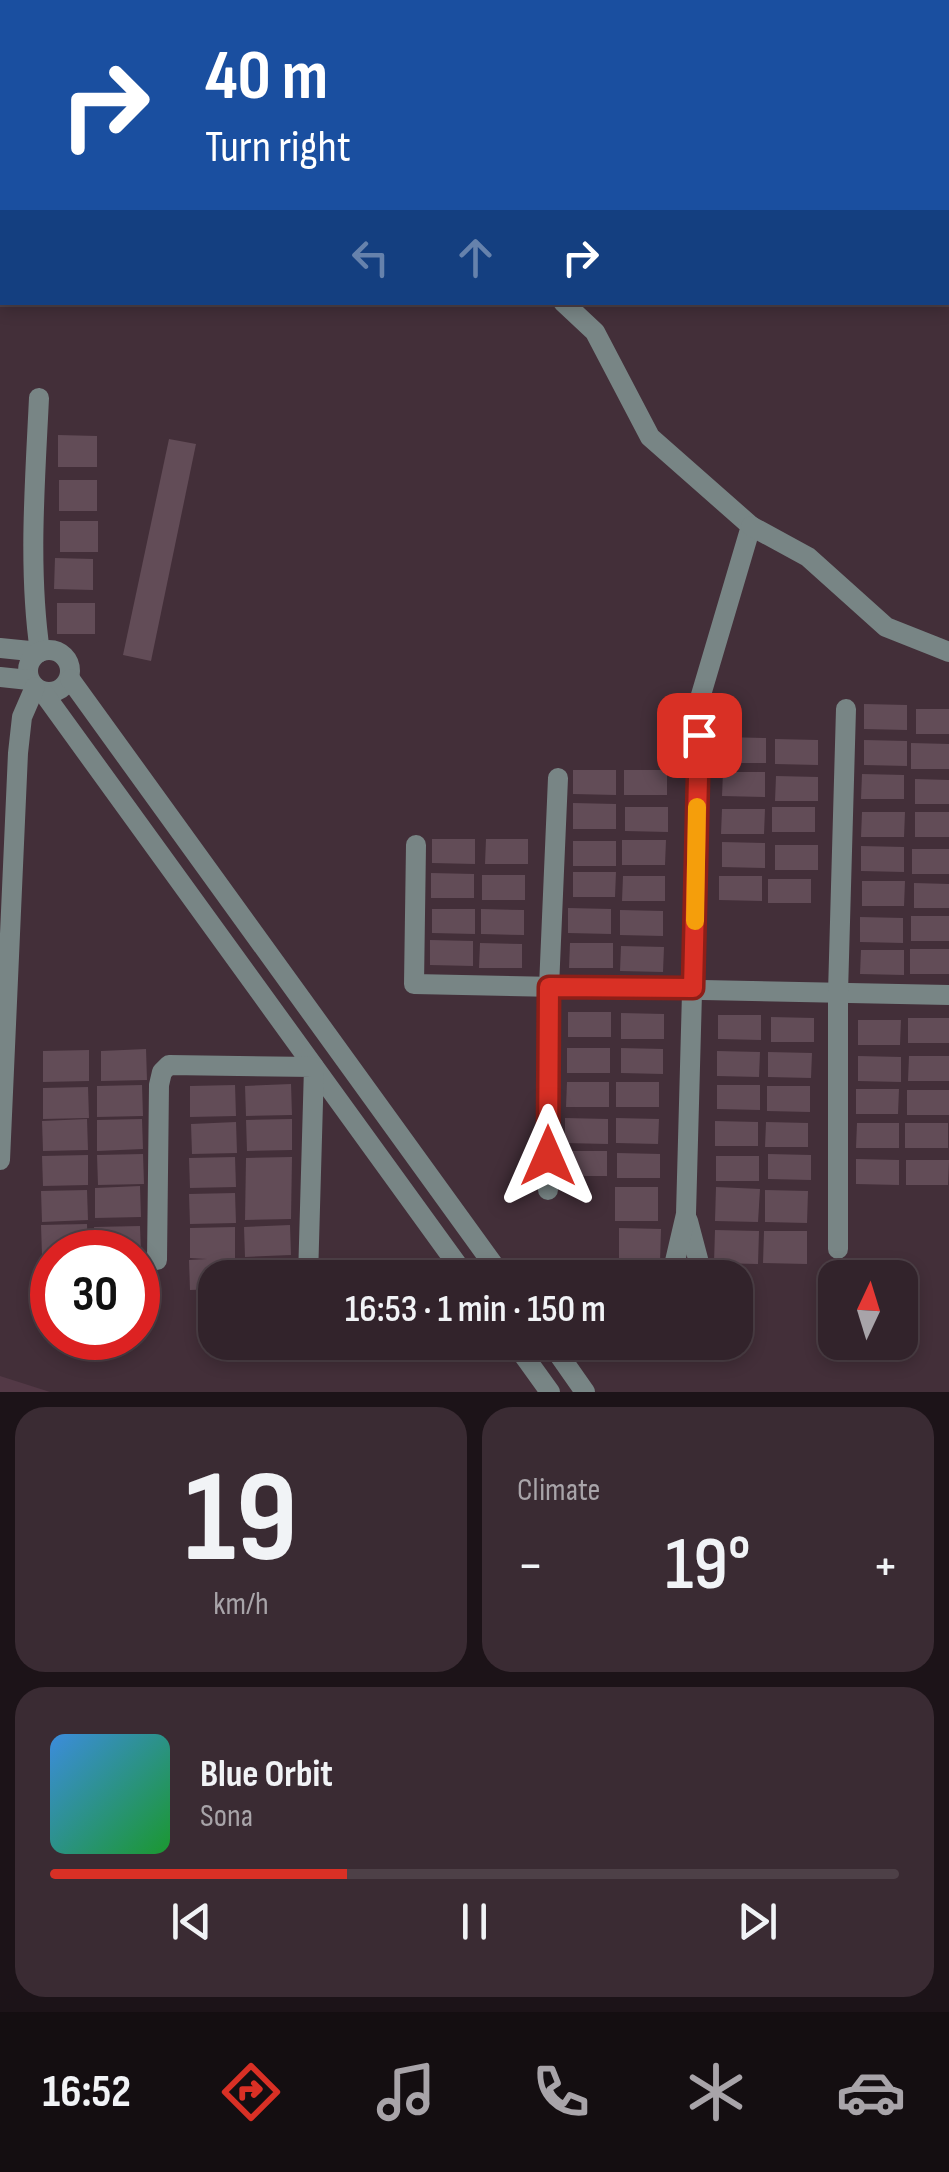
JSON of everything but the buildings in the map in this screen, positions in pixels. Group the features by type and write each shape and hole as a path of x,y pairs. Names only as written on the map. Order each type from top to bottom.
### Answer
{"street":[{"path":"566,305 595,332 650,437 751,526 808,557 886,626 949,652"},
{"path":"39,398 34,505 40,652"},
{"path":"698,704 751,526"},
{"path":"0,648 56,651 69,662 70,679 490,1260"},
{"path":"40,652 29,664 28,672 35,686 454,1260"},
{"path":"0,677 58,690 70,679"},
{"path":"0,1160 18,753 22,717 35,686"},
{"path":"838,1249 838,992 846,709"},
{"path":"675,1260 686,1214 699,735"},
{"path":"548,1190 549,987 558,778"},
{"path":"416,846 414,984 949,995"},
{"path":"157,1230 162,1072 169,1065 314,1067"},
{"path":"309,1260 314,1067"},
{"path":"686,1214 698,1260"},
{"path":"527,1360 550,1392"},
{"path":"563,1360 585,1392"}],"shaded area":[{"path":"0,1376 50,1392 0,1392"}],"slow traffic":[{"path":"695,921 697,807"}],"route":[{"path":"548,1156 549,987 693,988 699,735"}]}
